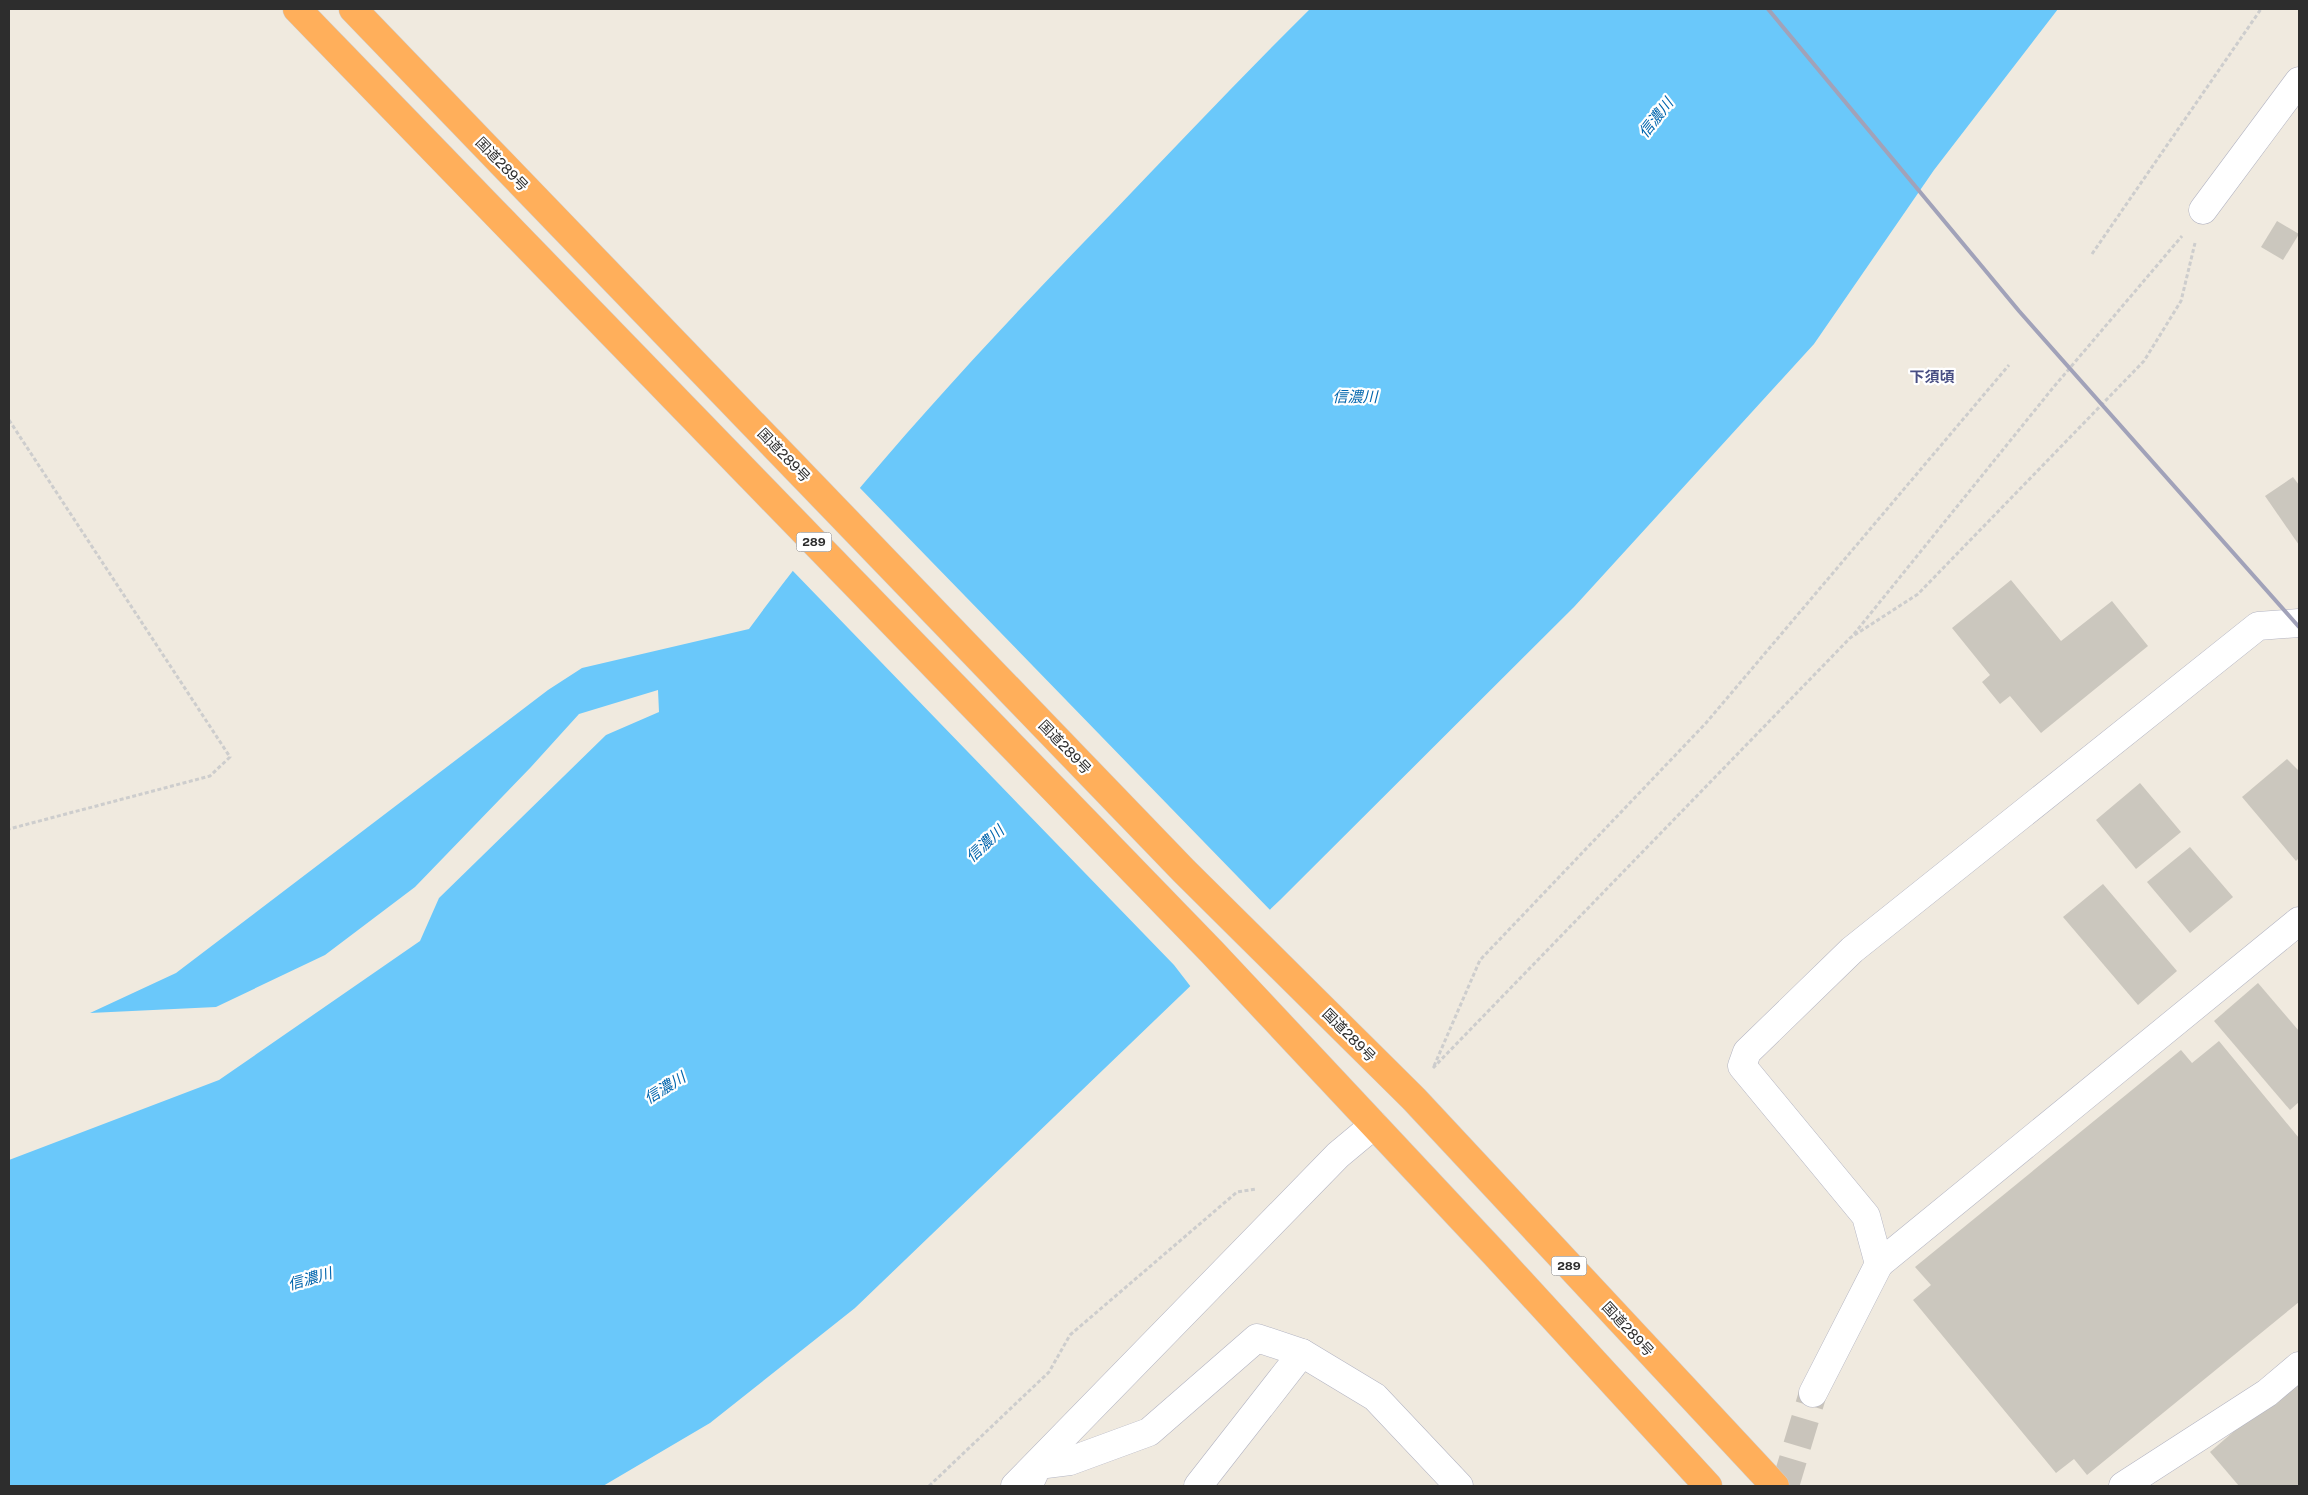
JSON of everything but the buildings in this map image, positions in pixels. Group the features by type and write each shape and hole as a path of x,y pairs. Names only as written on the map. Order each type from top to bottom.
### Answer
{"highway":[{"name":"289","path":"297,9 1211,951 1708,1486"},
{"name":"国道289号","path":"353,9 1198,885 1414,1100 1775,1486"}],"street":[{"path":"2203,210 2299,81"},
{"path":"1879,1264 1866,1216 1742,1066 1747,1052 1852,950 2258,626 2299,624"},
{"path":"1813,1393 1879,1264 2299,921"},
{"path":"1034,1475 1338,1155 1374,1125"},
{"path":"1015,1486 1034,1475 1149,1432 1258,1338 1302,1353 1375,1397 1459,1486"},
{"path":"1198,1486 1302,1353"},
{"path":"2123,1486 2267,1393 2299,1366"}],"path":[{"path":"2092,254 2261,9"},
{"path":"1850,638 1918,594 2144,361 2181,302 2203,210"},
{"path":"1433,1068 1850,638 2052,389 2203,210"},
{"path":"1414,1100 1433,1068 1480,960 1706,722 2009,365"},
{"path":"9,420 230,756 210,776 9,829"},
{"path":"929,1486 1049,1372 1070,1335 1237,1192 1257,1189"}],"water":[{"name":"信濃川","path":"1310,9 2058,9 1934,170 1814,344 1574,607 1280,900 855,1308 710,1423 603,1486 9,1486 9,1160 219,1080 420,941 439,898 606,735 659,712 658,690 579,714 531,767 415,887 325,955 216,1007 90,1013 176,973 548,690 582,668 749,629 790,574 877,467 969,364"}],"pier":[{"path":"859,487 1272,912 1191,987 1174,965 791,569"}],"tunnel":[{"path":"1785,1486 1813,1393"}],"railway":[{"path":"1768,9 2019,311 2299,627"}],"district":[{"name":"下須頃","path":"1932,377"}]}
